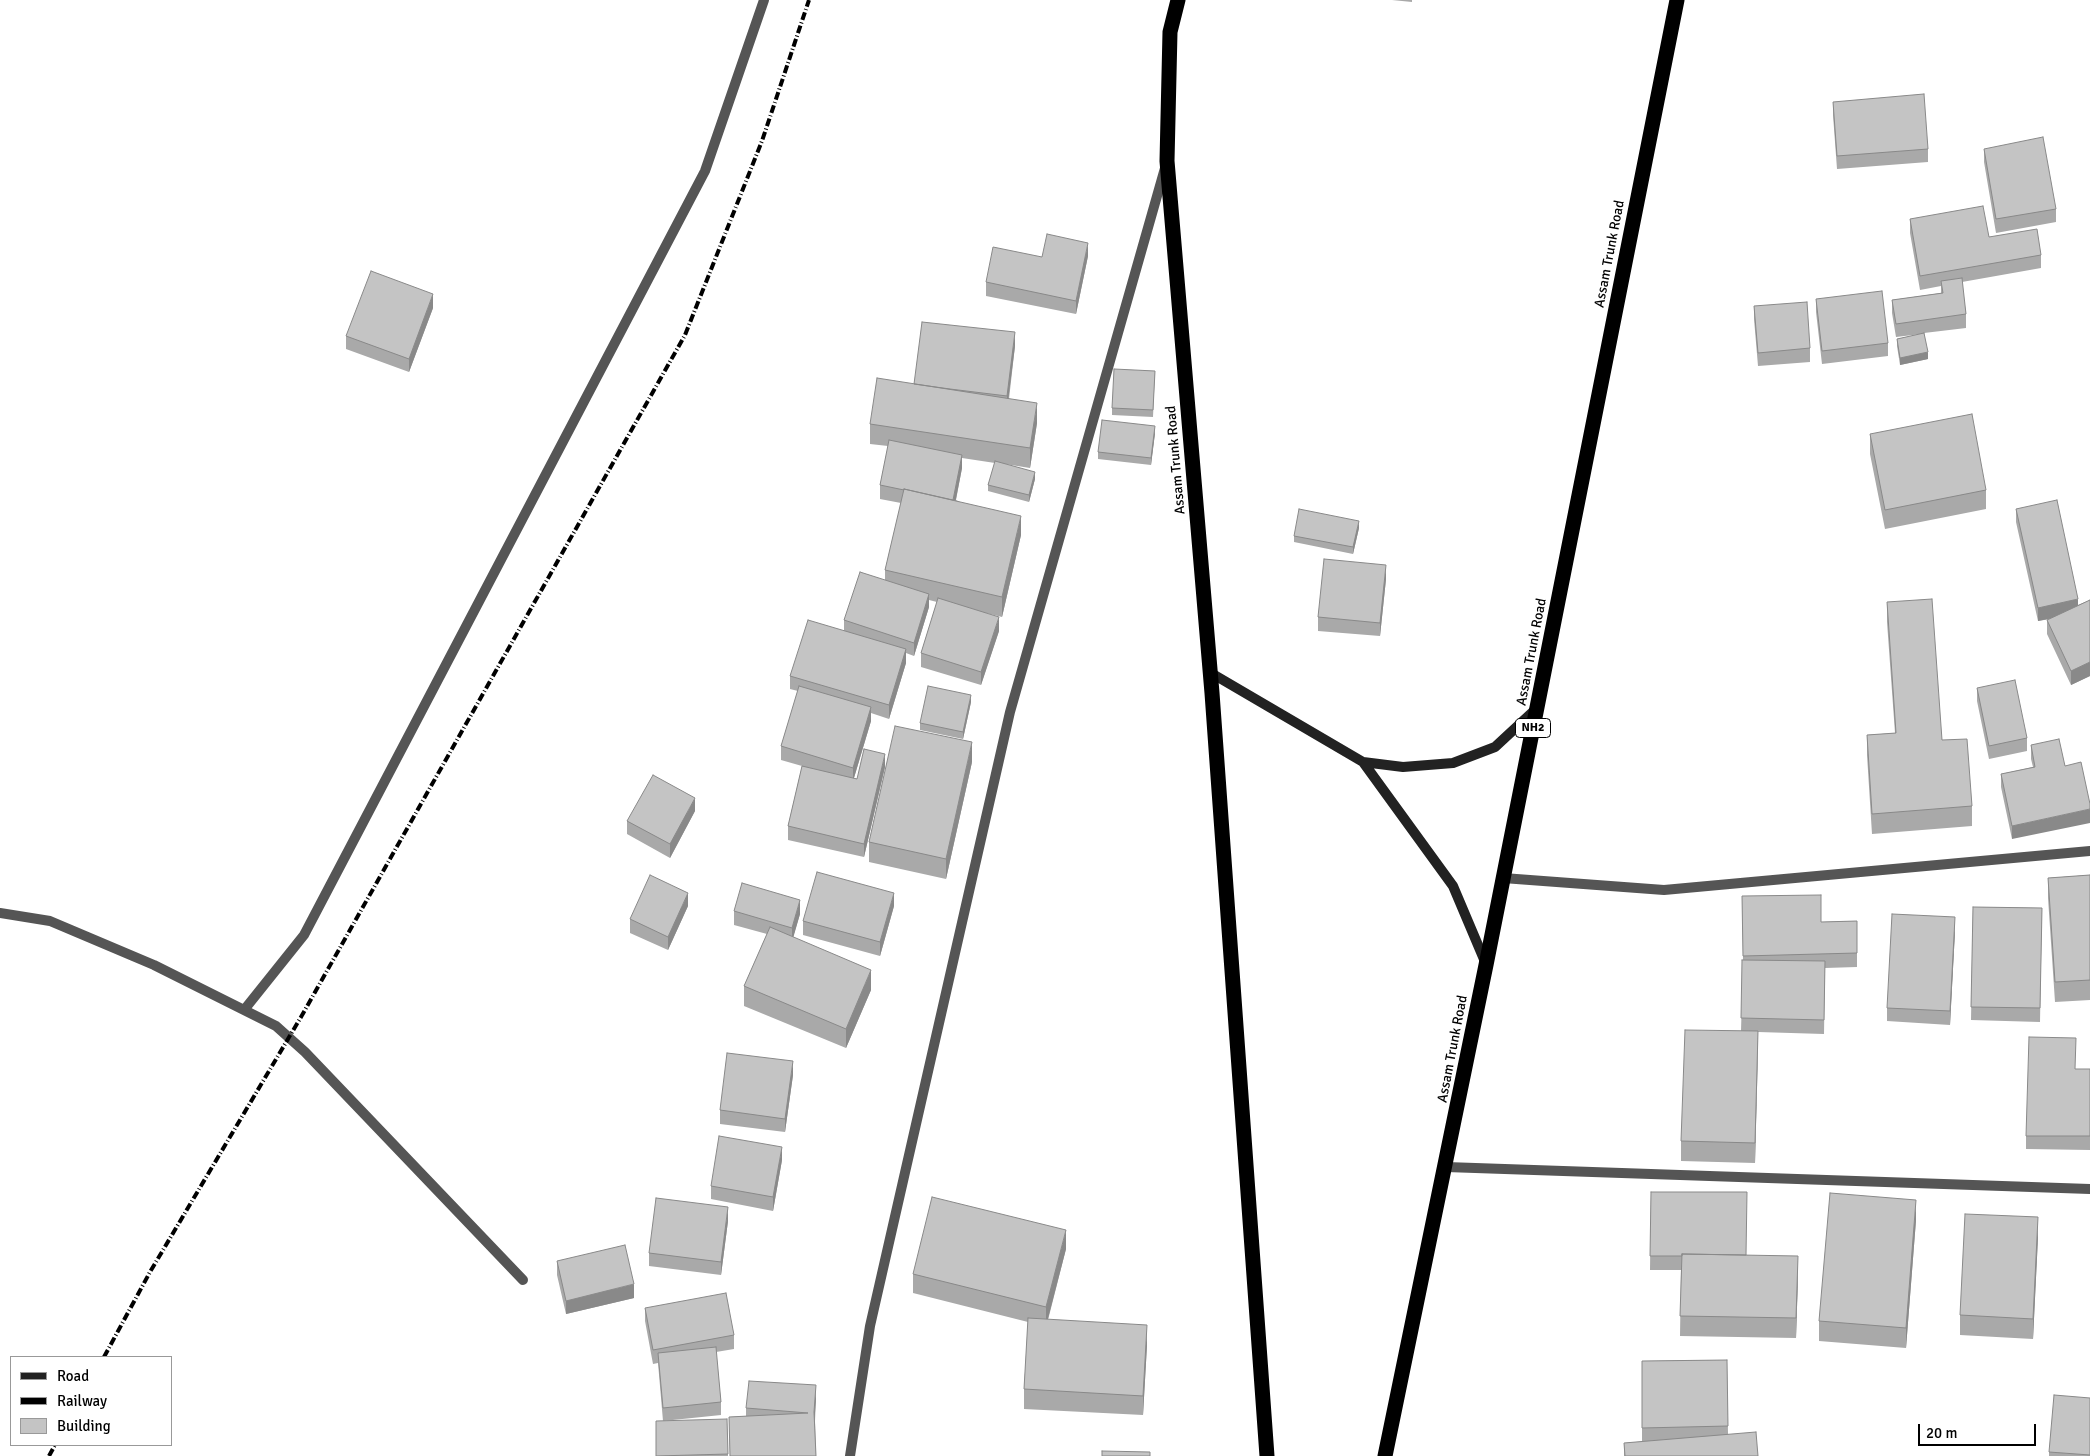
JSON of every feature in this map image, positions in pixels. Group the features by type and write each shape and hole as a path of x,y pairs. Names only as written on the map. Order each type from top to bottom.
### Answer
{"highway":[{"name":"Assam Trunk Road","path":"1178,0 1170,32 1167,161 1211,673 1267,1456"},
{"name":"Assam Trunk Road","path":"1385,1456 1446,1167 1677,0"}],"street":[{"path":"244,1010 304,935 701,180 764,0"},
{"path":"850,1456 870,1326 1010,712 1167,161"},
{"path":"1211,673 1363,762 1404,767 1453,763 1495,747 1537,708"},
{"path":"1363,762 1453,886 1486,965"},
{"path":"1503,878 1664,890 2090,851"},
{"path":"0,913 50,921 154,965 276,1026 305,1052 523,1280"},
{"path":"1446,1167 2090,1189"}],"building":[{"path":"1924,94 1928,149 1837,156 1833,102"},
{"path":"2043,137 2056,209 1996,219 1984,149"},
{"path":"1983,206 1989,237 2037,229 2041,255 1920,276 1910,219"},
{"path":"1047,234 1088,243 1076,301 986,282 993,247 1042,257"},
{"path":"371,271 433,294 409,359 346,336"},
{"path":"1962,278 1966,314 1896,324 1892,300 1943,293 1941,281"},
{"path":"1882,291 1888,343 1822,351 1816,299"},
{"path":"1807,302 1810,348 1758,353 1754,306"},
{"path":"922,322 1015,332 1007,396 914,384"},
{"path":"1924,333 1928,352 1900,358 1897,339"},
{"path":"1114,369 1155,371 1153,410 1112,408"},
{"path":"877,378 1037,403 1030,448 870,424"},
{"path":"1972,414 1986,490 1885,510 1870,434"},
{"path":"1102,420 1155,426 1151,458 1098,452"},
{"path":"889,440 962,455 953,500 880,485"},
{"path":"995,461 1035,472 1029,495 988,485"},
{"path":"904,489 1021,516 1002,597 885,570"},
{"path":"2057,500 2078,599 2038,608 2016,509"},
{"path":"1299,509 1359,521 1353,547 1294,536"},
{"path":"1324,559 1386,565 1380,623 1318,617"},
{"path":"860,572 929,594 914,643 844,620"},
{"path":"938,598 999,617 981,672 921,653"},
{"path":"1932,599 1942,740 1967,739 1972,806 1872,814 1867,735 1896,733 1887,602"},
{"path":"2090,600 2090,662 2071,671 2047,620"},
{"path":"808,620 906,649 889,705 790,676"},
{"path":"2015,680 2027,738 1989,746 1977,688"},
{"path":"799,686 871,707 853,768 781,746"},
{"path":"928,686 971,695 963,732 920,723"},
{"path":"895,726 972,742 946,859 869,842"},
{"path":"2059,739 2065,766 2081,762 2090,809 2012,826 2001,774 2035,767 2031,745"},
{"path":"864,749 885,754 864,844 788,826 802,766 857,779"},
{"path":"653,775 695,798 670,844 627,821"},
{"path":"817,872 894,893 880,942 803,921"},
{"path":"650,875 688,893 668,937 630,919"},
{"path":"2090,875 2090,980 2055,982 2048,878"},
{"path":"742,883 800,900 792,928 734,911"},
{"path":"1821,895 1821,922 1857,921 1857,953 1743,956 1742,896"},
{"path":"1973,907 2042,908 2040,1008 1971,1007"},
{"path":"1892,914 1955,917 1950,1011 1887,1008"},
{"path":"770,927 871,970 846,1029 744,986"},
{"path":"1742,960 1825,961 1824,1020 1741,1018"},
{"path":"1685,1030 1758,1031 1755,1143 1681,1141"},
{"path":"2029,1037 2076,1038 2075,1069 2090,1069 2090,1136 2026,1136"},
{"path":"727,1053 793,1061 785,1119 720,1110"},
{"path":"719,1136 782,1147 773,1197 711,1186"},
{"path":"1651,1192 1747,1192 1746,1255 1682,1254 1682,1256 1650,1256"},
{"path":"1830,1193 1916,1200 1906,1328 1819,1321"},
{"path":"932,1197 1066,1230 1046,1307 913,1274"},
{"path":"656,1198 728,1207 721,1262 649,1253"},
{"path":"1965,1214 2038,1217 2033,1319 1960,1315"},
{"path":"625,1245 634,1284 566,1301 557,1261"},
{"path":"1682,1254 1798,1256 1796,1318 1680,1316"},
{"path":"726,1293 734,1335 653,1350 645,1308"},
{"path":"1028,1318 1147,1325 1143,1396 1024,1389"},
{"path":"716,1347 721,1402 663,1408 658,1353"},
{"path":"1727,1360 1728,1426 1642,1428 1642,1361"},
{"path":"749,1381 816,1385 814,1412 816,1456 730,1456 729,1417 808,1413 746,1408"},
{"path":"2054,1395 2090,1398 2090,1455 2049,1452"},
{"path":"727,1419 728,1454 656,1456 656,1421"},
{"path":"1756,1432 1758,1456 1625,1456 1624,1443"},
{"path":"1102,1451 1150,1452 1150,1456 1102,1456"}],"railway":[{"path":"105,1356 150,1272 301,1017 685,335 762,141 809,0"},
{"path":"49,1456 54,1446"}]}
